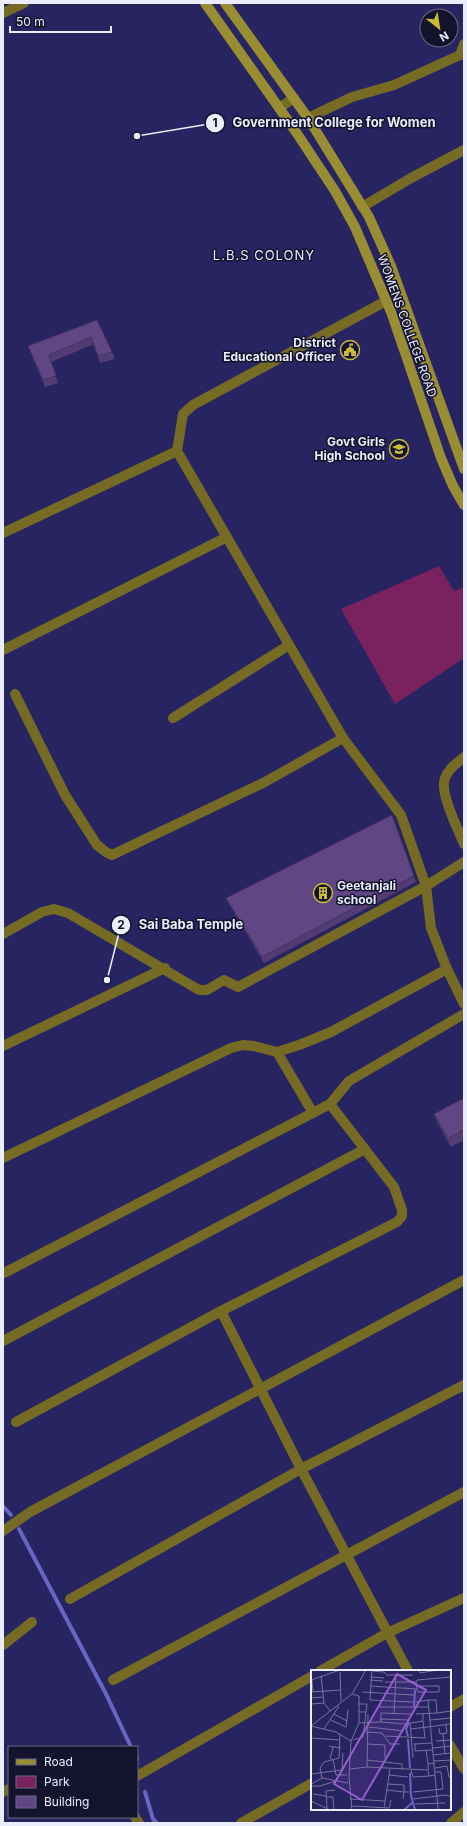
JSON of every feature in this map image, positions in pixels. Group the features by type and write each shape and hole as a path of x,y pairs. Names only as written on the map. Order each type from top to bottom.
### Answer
{"main road":[{"name":"WOMENS COLLEGE ROAD","path":"206,3 335,191 355,227 386,301 441,458 453,486 464,505"},
{"name":"WOMENS COLLEGE ROAD","path":"225,3 308,118 362,207 380,240 392,266 464,469"}],"street":[{"path":"3,13 24,3"},
{"path":"308,118 338,102 394,85 462,55 464,44"},
{"path":"279,108 294,98"},
{"path":"362,207 411,178 464,150"},
{"path":"386,301 193,405 183,414 177,451 343,738 401,815 426,886 431,928 447,969 464,1004"},
{"path":"3,533 177,451"},
{"path":"3,650 227,537"},
{"path":"173,718 290,645"},
{"path":"15,694 66,795 97,845 112,855 265,782 343,738"},
{"path":"464,757 450,770 444,779 444,792 464,844"},
{"path":"3,934 42,912 54,909 68,913 165,968 199,990 207,990 224,980 238,987 426,886 464,862"},
{"path":"3,1046 165,968"},
{"path":"3,1158 231,1048 243,1045 278,1051 299,1045 331,1032 447,969"},
{"path":"4,1273 313,1113 332,1101 349,1080 464,1014"},
{"path":"278,1051 313,1113"},
{"path":"16,1422 221,1311 397,1222 402,1216 402,1210 394,1187 365,1149 332,1101"},
{"path":"3,1341 365,1149"},
{"path":"3,1531 30,1512 259,1388 464,1280"},
{"path":"221,1311 301,1469 407,1670"},
{"path":"70,1599 301,1469 464,1385"},
{"path":"113,1680 464,1492"},
{"path":"322,1670 387,1633 464,1598"},
{"path":"3,1645 32,1622"},
{"path":"138,1775 311,1677"},
{"path":"451,1706 464,1700"},
{"path":"451,1747 464,1769"},
{"path":"241,1823 311,1784"},
{"path":"452,1823 464,1812"}],"green space":[{"path":"439,566 454,591 464,587 464,658 395,704 341,609"}],"building":[{"path":"97,320 112,352 98,356 91,337 49,355 56,376 43,380 28,346"},
{"name":"Geetanjali school","path":"392,815 414,876 262,957 226,898"},
{"path":"464,1098 464,1130 448,1138 434,1114"}],"waterway":[{"path":"3,1506 11,1515"},
{"path":"19,1529 106,1694 131,1746"},
{"path":"145,1792 153,1819 157,1823"}],"place":[{"name":"Government College for Women","path":"137,136"},
{"name":"District Educational Officer","path":"350,350"},
{"name":"Govt Girls High School","path":"399,449"},
{"name":"Geetanjali school","path":"323,893"},
{"name":"Sai Baba Temple","path":"107,980"}],"district":[{"name":"L.B.S COLONY","path":"264,255"}]}
